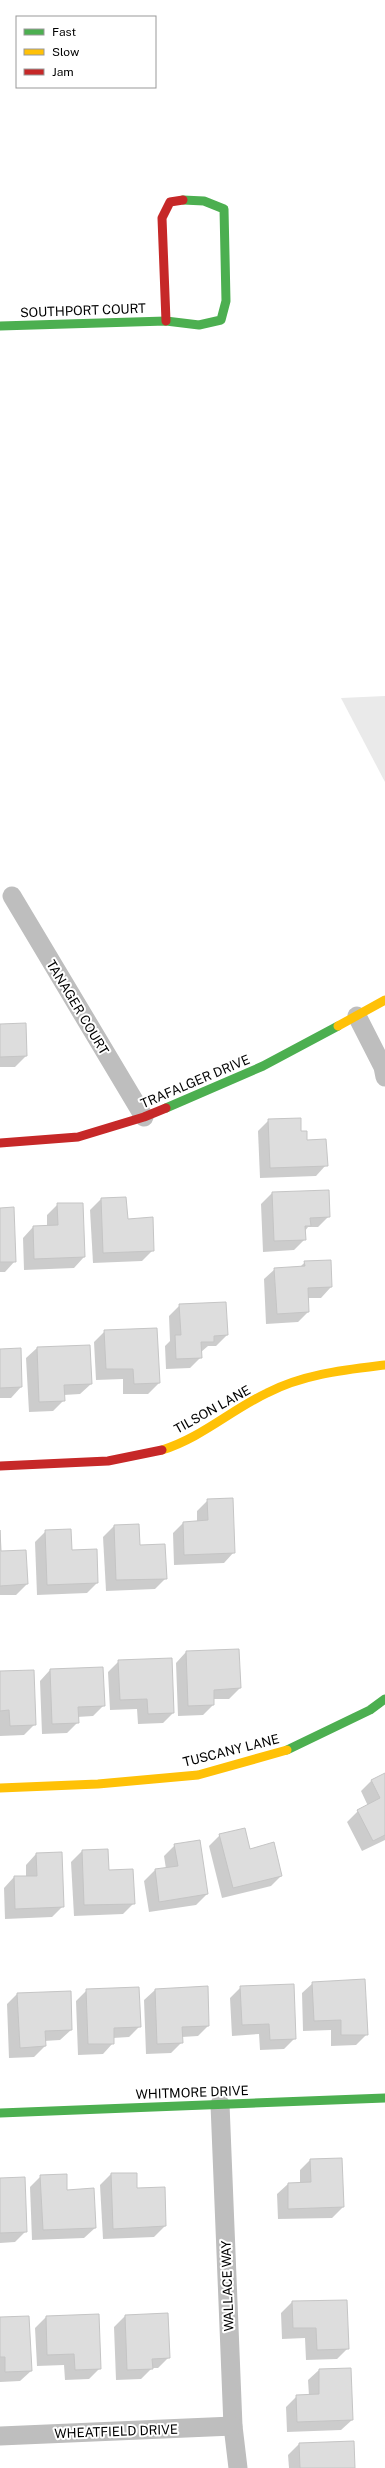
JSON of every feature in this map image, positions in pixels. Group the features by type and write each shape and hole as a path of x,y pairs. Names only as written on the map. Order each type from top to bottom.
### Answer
{"street":[{"name":"SOUTHPORT COURT","path":"0,326 166,321 199,325 221,320 226,301 224,209 210,201 191,199 170,202 162,218 166,321"},
{"name":"TANAGER COURT","path":"12,896 144,1117"},
{"name":"TRAFALGER DRIVE","path":"0,1143 78,1137 144,1117 263,1066 385,1000"},
{"path":"357,1016 383,1067 385,1077"},
{"name":"TILSON LANE","path":"0,1466 109,1461 155,1451 194,1436 277,1388 295,1380 326,1372 385,1365"},
{"name":"TUSCANY LANE","path":"0,1788 98,1784 198,1775 290,1749 370,1710 385,1699"},
{"name":"WHITMORE DRIVE","path":"0,2113 385,2098"},
{"name":"WALLACE WAY","path":"220,2104 233,2426 238,2468"},
{"name":"WHEATFIELD DRIVE","path":"0,2436 233,2426"}],"shaded area":[{"path":"385,696 385,782 341,698"}],"building":[{"path":"26,1023 27,1056 0,1057 0,1024"},
{"path":"301,1118 301,1131 307,1131 307,1140 326,1139 328,1166 270,1168 268,1119"},
{"path":"329,1190 330,1217 310,1218 311,1226 305,1226 306,1240 274,1241 272,1192"},
{"path":"126,1197 128,1219 153,1217 154,1251 103,1253 101,1198"},
{"path":"57,1203 83,1203 85,1257 34,1259 33,1226 58,1225"},
{"path":"14,1207 16,1262 0,1262 0,1208"},
{"path":"331,1260 332,1287 308,1288 309,1312 277,1314 274,1268 305,1266 304,1261"},
{"path":"226,1302 228,1335 214,1336 214,1342 201,1342 202,1358 176,1359 175,1335 181,1335 179,1304"},
{"path":"157,1328 160,1383 134,1384 133,1369 106,1369 104,1330"},
{"path":"90,1345 92,1384 64,1385 65,1401 39,1402 37,1347"},
{"path":"21,1348 22,1387 0,1388 0,1349"},
{"path":"233,1498 235,1553 184,1555 183,1522 208,1520 207,1499"},
{"path":"139,1524 140,1545 165,1544 167,1579 116,1580 114,1525"},
{"path":"71,1529 72,1550 97,1549 98,1583 47,1585 45,1530"},
{"path":"0,1530 1,1551 26,1550 28,1584 0,1586"},
{"path":"239,1649 241,1688 214,1690 214,1705 188,1706 186,1651"},
{"path":"172,1658 174,1713 148,1714 147,1699 120,1700 118,1660"},
{"path":"103,1667 105,1706 78,1707 79,1723 52,1724 50,1669"},
{"path":"34,1670 36,1725 10,1726 9,1710 0,1711 0,1671"},
{"path":"385,1773 385,1835 373,1841 357,1810 380,1798 371,1780"},
{"path":"245,1828 250,1849 274,1842 282,1876 233,1888 219,1834"},
{"path":"200,1840 208,1894 159,1902 155,1869 178,1866 174,1844"},
{"path":"108,1849 109,1870 133,1869 135,1904 84,1905 82,1850"},
{"path":"62,1852 64,1907 15,1909 14,1876 37,1876 36,1853"},
{"path":"365,1979 368,2035 341,2035 341,2020 314,2021 312,1982"},
{"path":"294,1984 296,2039 270,2040 269,2024 242,2025 240,1986"},
{"path":"208,1986 209,2026 182,2027 183,2043 157,2044 155,1989"},
{"path":"139,1987 141,2027 114,2028 114,2044 88,2044 86,1989"},
{"path":"71,1991 72,2030 45,2031 46,2046 20,2048 17,1993"},
{"path":"342,2158 344,2207 288,2209 288,2183 311,2182 310,2159"},
{"path":"111,2173 137,2173 137,2188 165,2187 166,2226 113,2229"},
{"path":"67,2174 67,2190 94,2188 96,2228 43,2230 40,2175"},
{"path":"25,2177 27,2232 0,2233 0,2178"},
{"path":"347,2300 349,2349 317,2350 316,2328 293,2328 292,2301"},
{"path":"168,2313 170,2358 152,2359 153,2369 127,2370 125,2315"},
{"path":"99,2314 101,2369 75,2370 74,2354 47,2355 46,2316"},
{"path":"29,2316 32,2371 5,2372 5,2357 0,2357 0,2317"},
{"path":"351,2368 353,2420 297,2422 296,2395 319,2394 319,2369"},
{"path":"354,2441 355,2468 300,2468 299,2443"}],"traffic: fast":[{"path":"0,326 166,321 199,325 221,320 226,301 224,209 204,201 183,200"},
{"path":"166,1108 263,1066 338,1026"},
{"path":"287,1750 370,1710 385,1699"},
{"path":"0,2113 385,2098"}],"traffic: slow":[{"path":"338,1026 385,1000"},
{"path":"162,1450 190,1438 241,1407 267,1393 295,1381 324,1374 385,1365"},
{"path":"0,1788 98,1784 198,1775 287,1750"}],"traffic: jam":[{"path":"166,321 162,218 170,202 183,200"},
{"path":"0,1143 78,1137 144,1117 166,1108"},
{"path":"0,1466 108,1461 162,1450"}]}
